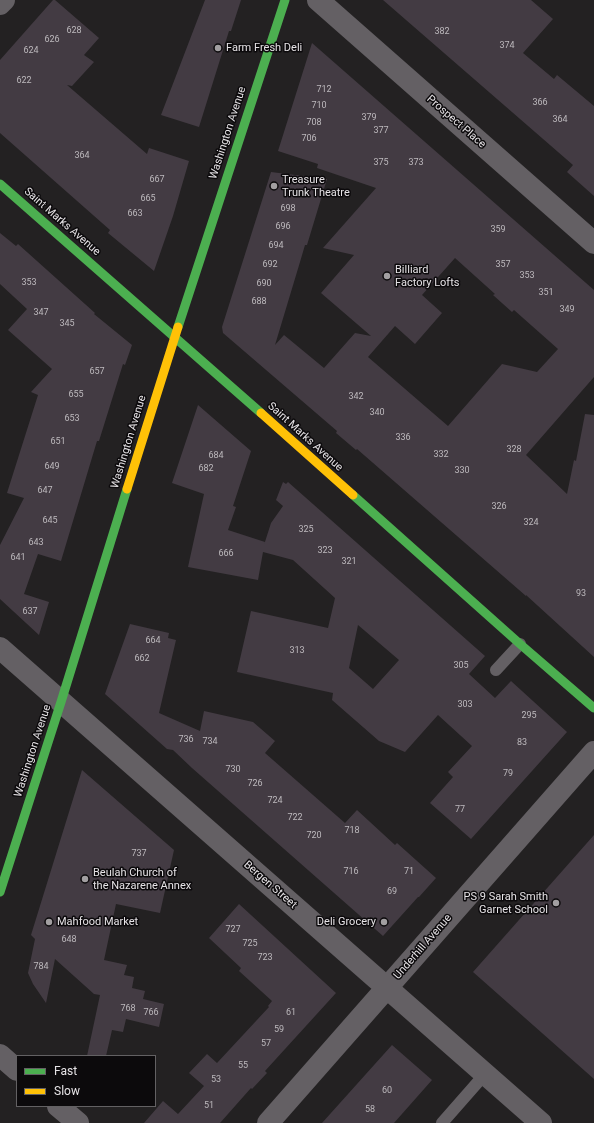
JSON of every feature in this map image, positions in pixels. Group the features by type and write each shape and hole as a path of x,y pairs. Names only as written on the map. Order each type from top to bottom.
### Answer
{"main road":[{"name":"Washington Avenue","path":"0,892 61,702 174,336 285,0"},
{"name":"Saint Marks Avenue","path":"0,184 594,708"}],"street":[{"path":"0,4 4,0"},
{"name":"Prospect Place","path":"318,0 594,243"},
{"name":"Bergen Street","path":"0,648 541,1123"},
{"name":"Underhill Avenue","path":"268,1123 594,752"},
{"path":"0,1055 16,1069"},
{"path":"59,1107 78,1123"}],"lane":[{"path":"496,670 520,644"},
{"path":"442,1123 485,1074"}],"building":[{"path":"53,0 55,0 99,38 84,55 94,62 72,86 67,85 147,154 149,148 189,161 173,216 154,271 108,233 110,230 0,133 0,60"},
{"path":"205,0 241,0 231,31 229,31 199,127 161,115"},
{"path":"383,0 531,0 553,19 523,53 554,79 557,75 594,106 594,196 567,172 573,165"},
{"path":"312,43 594,290 594,377 526,455 567,494 574,460 576,461 585,414 594,415 594,657 526,595 357,449 356,450 336,433 337,431 223,333 222,327 271,172 327,179 307,245 305,245 275,345 284,335 324,368 355,333 371,336 321,293 354,255 323,248 376,188 317,168 318,164 278,151","holes":["455,258 495,294 493,295 512,312 514,310 558,349 537,372 502,364 448,426 368,357 395,326 415,344 442,313 422,295"]},
{"path":"0,233 16,246 18,244 95,313 94,314 132,345 125,365 123,364 99,441 97,441 61,561 38,554 24,594 49,602 39,635 0,599 0,545 24,498 7,493 38,395 31,392 52,369 8,330 27,309 0,284"},
{"path":"198,405 251,451 233,506 236,507 228,530 265,542 271,523 283,506 276,500 283,482 286,484 288,482 485,656 469,674 495,698 511,681 567,732 471,839 430,803 453,777 448,772 472,746 438,715 405,752 379,741 332,700 333,693 237,672 251,611 328,628 335,598 293,560 263,552 258,580 188,567 204,494 172,483","holes":["358,625 399,660 373,689 349,668"]},
{"path":"130,624 169,633 168,638 176,640 159,713 200,731 204,711 253,722 275,741 265,753 345,823 357,810 395,845 397,843 436,878 383,936 173,750 167,749 105,694"},
{"path":"82,770 174,850 160,913 116,904 104,960 127,965 124,975 134,977 132,988 145,991 143,999 164,1004 159,1027 126,1019 123,1032 112,1030 106,1055 87,1055 100,995 94,994 55,959 46,1003 33,984 28,973 35,939 31,935"},
{"name":"PS 9 Sarah Smith Garnet School","path":"594,835 594,1079 473,972"},
{"path":"239,904 336,993 265,1071 267,1073 252,1089 251,1088 220,1123 144,1123 163,1101 178,1114 204,1086 189,1073 207,1054 217,1063 269,1007 268,1006 272,1001 239,971 241,968 209,938"},
{"path":"392,1045 432,1080 394,1123 322,1123"}],"traffic: fast":[{"path":"178,327 285,0"},
{"path":"0,184 261,413"},
{"path":"0,892 127,489"},
{"path":"353,495 594,708"}],"traffic: slow":[{"path":"127,489 178,327"},
{"path":"261,413 353,495"}],"place":[{"name":"Farm Fresh Deli","path":"218,48"},
{"name":"Treasure Trunk Theatre","path":"274,186"},
{"name":"Billiard Factory Lofts","path":"387,276"},
{"name":"Beulah Church of the Nazarene Annex","path":"85,879"},
{"name":"PS 9 Sarah Smith Garnet School","path":"556,903"},
{"name":"Mahfood Market","path":"49,922"},
{"name":"Deli Grocery","path":"384,922"}]}
